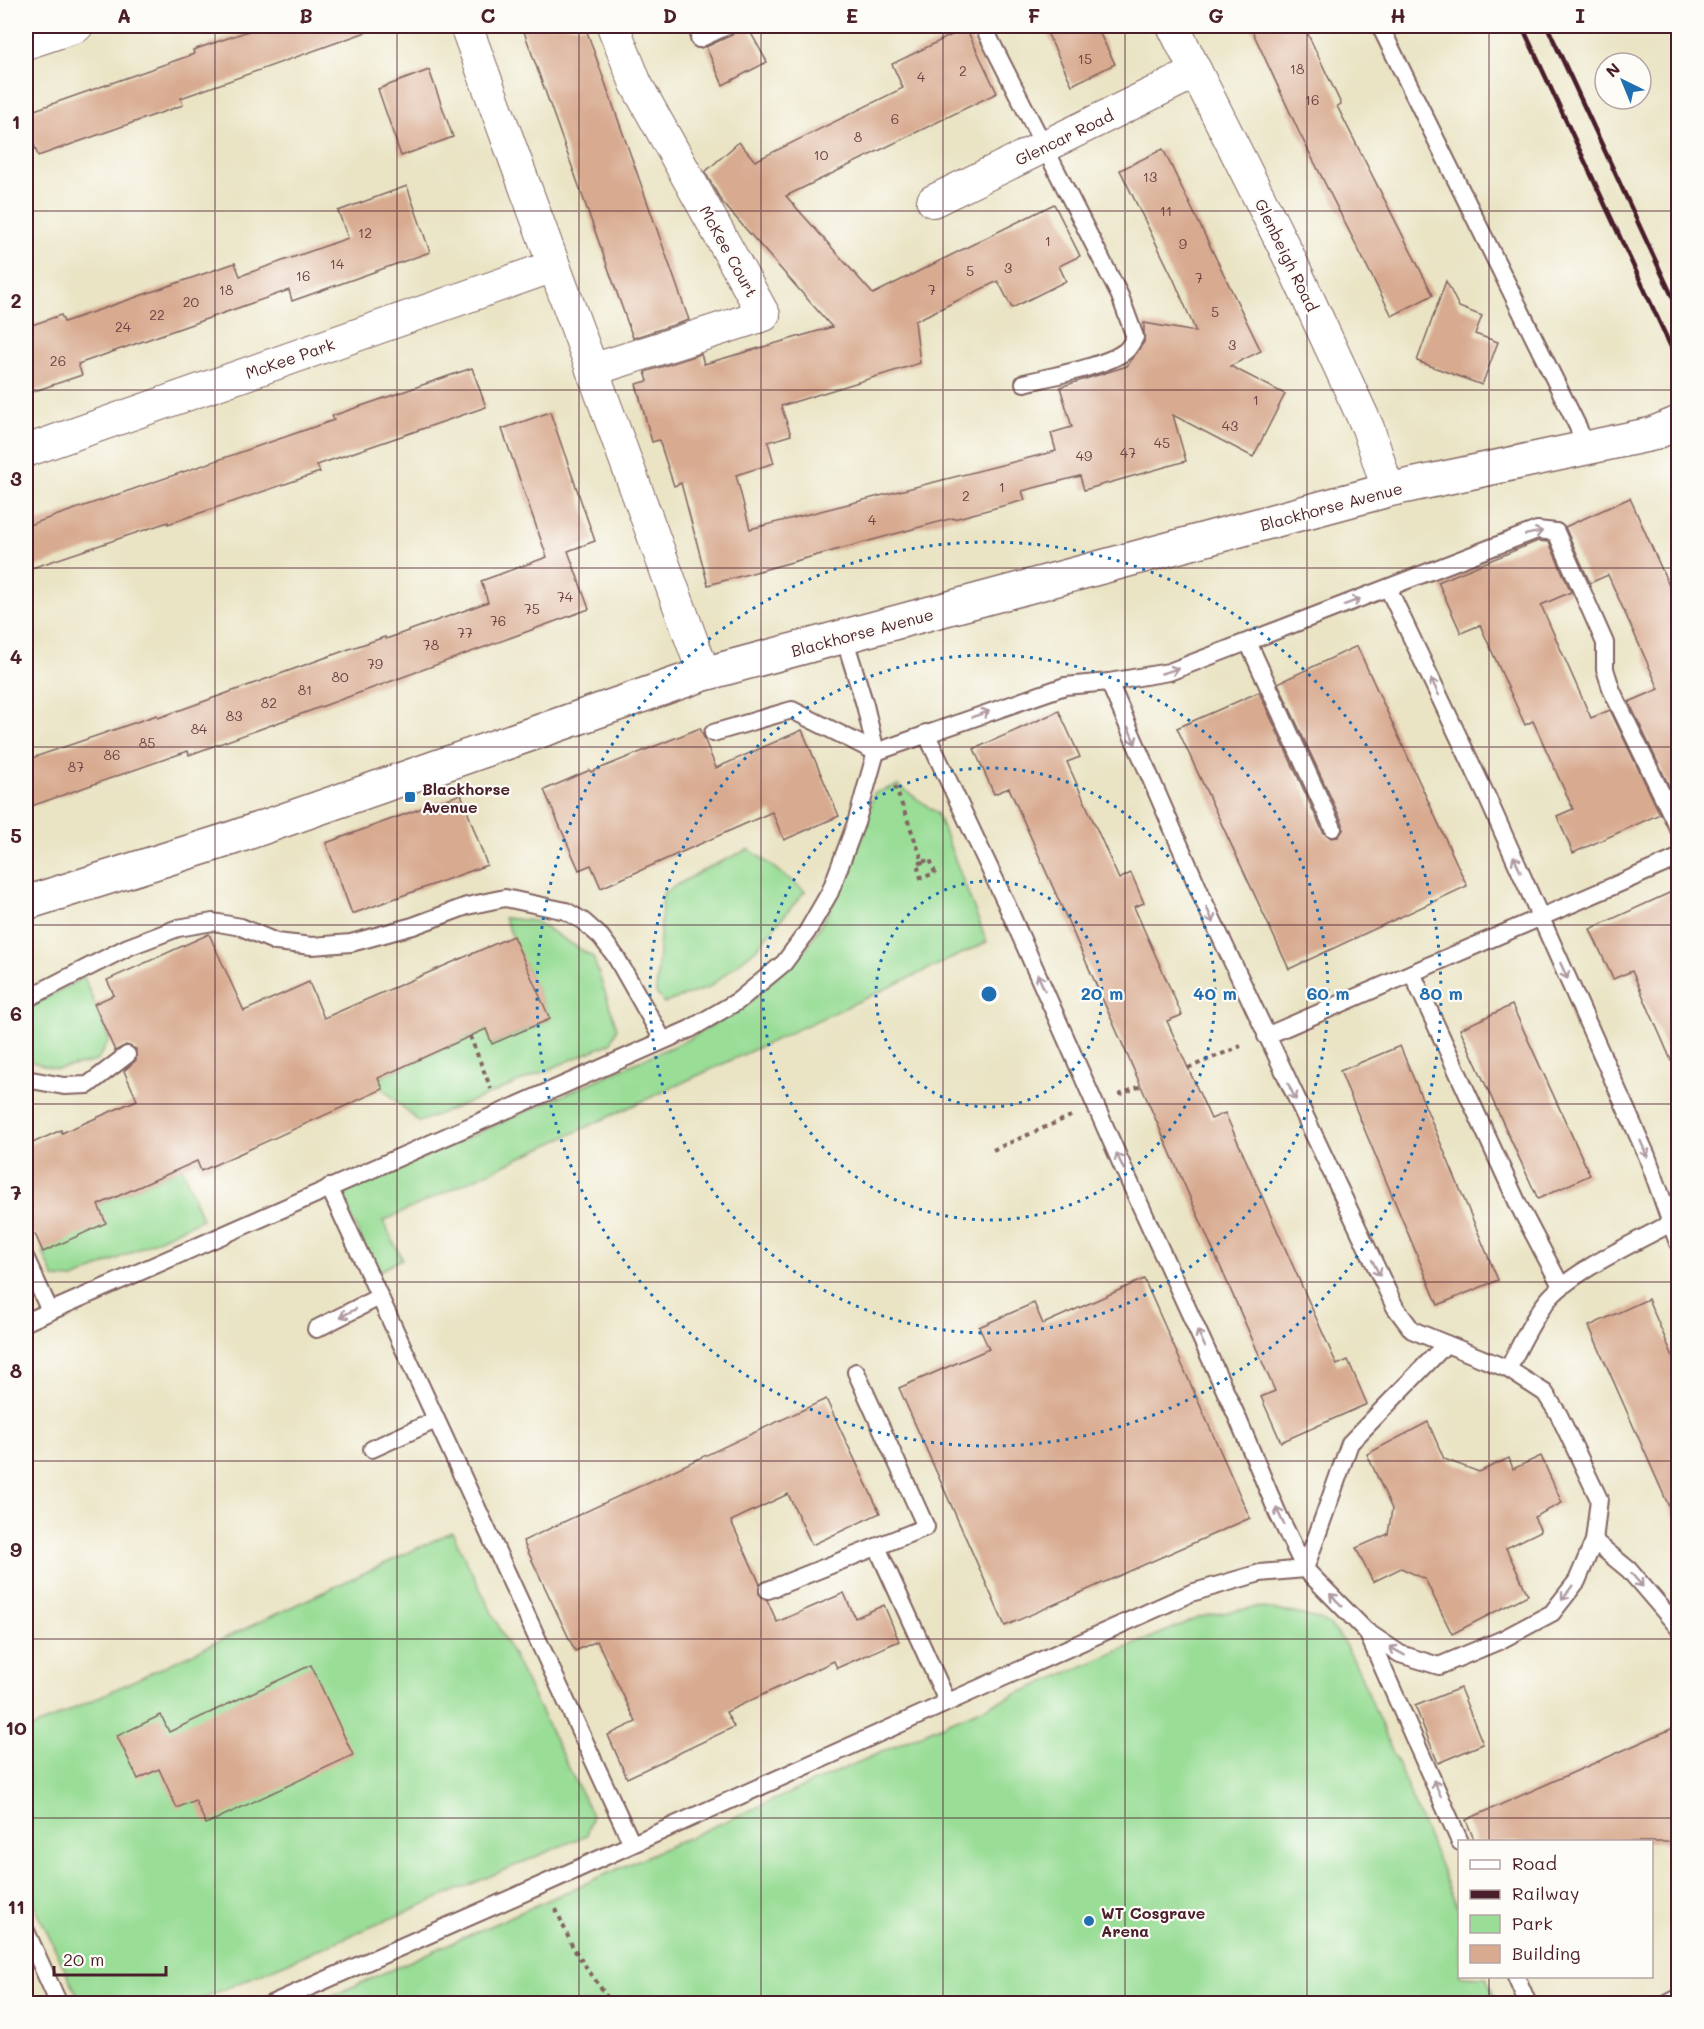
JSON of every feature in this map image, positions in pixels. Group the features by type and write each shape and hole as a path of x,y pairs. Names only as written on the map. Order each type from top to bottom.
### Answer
{"main road":[{"name":"Blackhorse Avenue","path":"26,903 224,841 704,674 1388,490 1585,448 1665,428"}],"street":[{"path":"26,43 77,26"},
{"path":"466,26 704,674"},
{"name":"McKee Court","path":"592,370 764,315 636,84 613,26"},
{"name":"Glenbeigh Road","path":"1173,26 1288,255 1363,417 1388,490"},
{"name":"Glencar Road","path":"933,201 1196,72"},
{"name":"McKee Park","path":"26,451 554,266"}],"lane":[{"path":"699,39 727,26"},
{"path":"983,26 1120,296 1135,337 1126,352 1113,358 1081,369 1024,383"},
{"path":"1380,26 1578,427 1585,448"},
{"path":"713,733 792,710 876,752 1065,686 1109,682 1170,672 1537,530 1556,532 1605,643 1605,669 1612,692 1678,828"},
{"path":"1388,588 1487,797 1647,1156 1678,1243"},
{"path":"26,1322 690,1029 738,1001 784,963 807,932 830,892 856,823 876,752 865,705 844,637"},
{"path":"1248,642 1333,828"},
{"path":"926,733 1005,901 1238,1419 1278,1514 1305,1569 1366,1632 1400,1654 1439,1666 1501,1640 1552,1613 1577,1581 1594,1541 1599,1499 1559,1415 1545,1393 1508,1368 1412,1330 1395,1307 1206,906 1109,682"},
{"path":"1266,1036 1678,858"},
{"path":"26,999 128,947 178,928 213,922 241,927 276,942 312,946 351,943 413,926 467,906 505,898 566,911 583,921 601,937 616,957 663,1040"},
{"path":"1412,973 1519,1206 1561,1286"},
{"path":"26,1078 64,1086 88,1085 127,1055"},
{"path":"328,1187 632,1844"},
{"path":"1508,1368 1547,1300 1561,1286 1599,1262 1671,1223"},
{"path":"26,1259 50,1311"},
{"path":"316,1329 379,1297"},
{"path":"1305,1569 1350,1443 1446,1344"},
{"path":"768,1590 926,1527 856,1372"},
{"path":"372,1449 436,1420"},
{"path":"1594,1541 1629,1570 1678,1627"},
{"path":"877,1547 947,1701"},
{"path":"271,2004 1191,1593 1260,1573 1305,1569"},
{"path":"1366,1632 1398,1699 1459,1840"},
{"path":"26,1931 58,2004"},
{"path":"1516,1978 1528,2004"},
{"path":"1667,2004 1678,1998"}],"path":[{"path":"876,752 895,785 923,862"},
{"path":"930,859 935,873 921,878 917,864 923,862 930,859"},
{"path":"470,1036 500,1112"},
{"path":"1188,1068 1266,1036"},
{"path":"993,1150 1141,1086"},
{"path":"546,1883 573,1948 612,2004"}],"green space":[{"path":"898,785 937,813 987,942 383,1221 402,1259 376,1273 341,1194 689,1039 746,1005 807,948 836,899 862,838 874,793"},
{"path":"749,849 805,891 757,948 708,988 664,1003 656,993 663,893 707,868"},
{"path":"504,918 535,921 593,957 617,1028 611,1043 419,1122 383,1089 378,1078 486,1029 493,1044 550,1019"},
{"path":"84,977 109,1040 97,1061 57,1069 26,1060 26,1009"},
{"path":"182,1167 202,1219 74,1279 54,1278 43,1252 98,1205"},
{"path":"452,1532 592,1815 587,1835 192,2003 81,2003 26,1888 26,1731"},
{"path":"1257,1607 1315,1618 1329,1625 1338,1635 1359,1671 1458,1910 1458,1978 1486,1978 1497,2003 316,2003 947,1723 1200,1617"}],"building":[{"path":"263,26 372,26 372,30 181,98 183,105 38,156 26,121 26,113 194,54 193,50"},
{"path":"522,26 585,26 689,320 633,338"},
{"path":"737,26 747,26 767,62 723,85 706,47 732,35"},
{"path":"1044,26 1096,26 1115,64 1072,85"},
{"path":"1250,26 1304,26 1341,104 1337,106 1433,295 1392,316 1299,132"},
{"path":"966,28 997,93 786,196 873,294 1054,204 1080,256 1059,266 1066,281 1012,308 998,281 915,321 920,363 781,406 791,435 768,442 774,463 736,475 750,529 1056,451 1051,433 1072,427 1060,387 1127,366 1144,342 1144,323 1196,332 1174,280 1120,170 1163,149 1261,351 1230,366 1285,394 1253,457 1173,415 1186,461 1084,490 1080,476 1022,491 1025,500 708,585 681,483 674,486 659,440 652,442 636,384 648,381 645,372 701,354 704,364 832,327 722,202 705,172 739,142 755,161 903,88 892,64"},
{"path":"429,70 453,137 401,156 378,89"},
{"path":"407,186 430,252 292,301 289,290 78,364 82,375 26,394 26,327 61,315 64,322 235,263 240,276 348,238 338,211"},
{"path":"1446,281 1459,307 1482,316 1475,334 1498,342 1482,385 1417,361"},
{"path":"472,368 486,407 317,465 320,472 26,570 26,526 334,420 332,416"},
{"path":"550,412 595,541 568,551 589,609 189,755 188,751 26,808 26,760 157,715 158,718 488,602 481,581 547,557 502,429"},
{"path":"1630,498 1678,606 1678,805 1629,702 1659,689 1608,575 1590,583 1565,527"},
{"path":"1538,541 1549,542 1571,592 1541,605 1591,718 1610,710 1660,814 1573,853 1557,816 1573,809 1533,721 1525,725 1480,625 1461,633 1438,582"},
{"path":"1357,646 1467,886 1289,969 1177,728 1259,692 1323,832 1331,838 1338,837 1343,830 1343,824 1278,683"},
{"path":"1059,711 1080,757 1067,762 1119,879 1131,873 1144,903 1134,907 1182,1015 1167,1021 1211,1119 1225,1113 1337,1365 1348,1360 1367,1404 1281,1442 1261,1397 1275,1391 1009,788 994,794 974,749"},
{"path":"700,728 716,768 802,730 839,816 784,840 772,812 601,888 591,865 579,870 544,790"},
{"path":"461,794 487,865 352,914 326,843"},
{"path":"1678,889 1678,1076 1632,971 1613,979 1590,929"},
{"path":"209,934 244,1011 309,982 324,1018 513,936 550,1019 492,1044 486,1029 378,1078 383,1089 201,1171 197,1161 98,1205 106,1223 43,1252 35,1234 26,1238 26,1146 137,1100 124,1071 136,1060 136,1049 126,1045 115,1051 94,1004 114,995 107,980"},
{"path":"1512,1005 1590,1175 1538,1199 1460,1029"},
{"path":"1400,1046 1498,1280 1438,1305 1340,1071"},
{"path":"1144,1279 1250,1518 1005,1626 899,1388 989,1349 979,1327 1034,1303 1043,1324"},
{"path":"1648,1299 1678,1368 1678,1527 1589,1326"},
{"path":"826,1399 880,1513 812,1545 788,1494 731,1521 760,1584 759,1594 767,1600 777,1622 844,1593 855,1618 884,1605 899,1641 837,1668 834,1661 726,1712 734,1727 627,1778 608,1735 636,1722 597,1641 575,1651 523,1541"},
{"path":"1428,1422 1444,1459 1479,1472 1509,1458 1513,1469 1541,1456 1562,1503 1534,1517 1541,1531 1506,1548 1528,1595 1452,1634 1425,1579 1401,1568 1373,1582 1356,1548 1388,1534 1392,1509 1367,1454"},
{"path":"311,1665 353,1755 206,1824 195,1800 177,1808 159,1769 138,1779 117,1736 161,1715 169,1732"},
{"path":"1460,1688 1483,1744 1438,1763 1415,1706"},
{"path":"1678,1726 1678,1842 1474,1840 1466,1820"}],"railway":[{"path":"1522,26 1678,362"},
{"path":"1547,26 1678,309"}],"place":[{"name":"Blackhorse Avenue","path":"410,797"},
{"name":"WT Cosgrave Arena","path":"1089,1921"}]}
